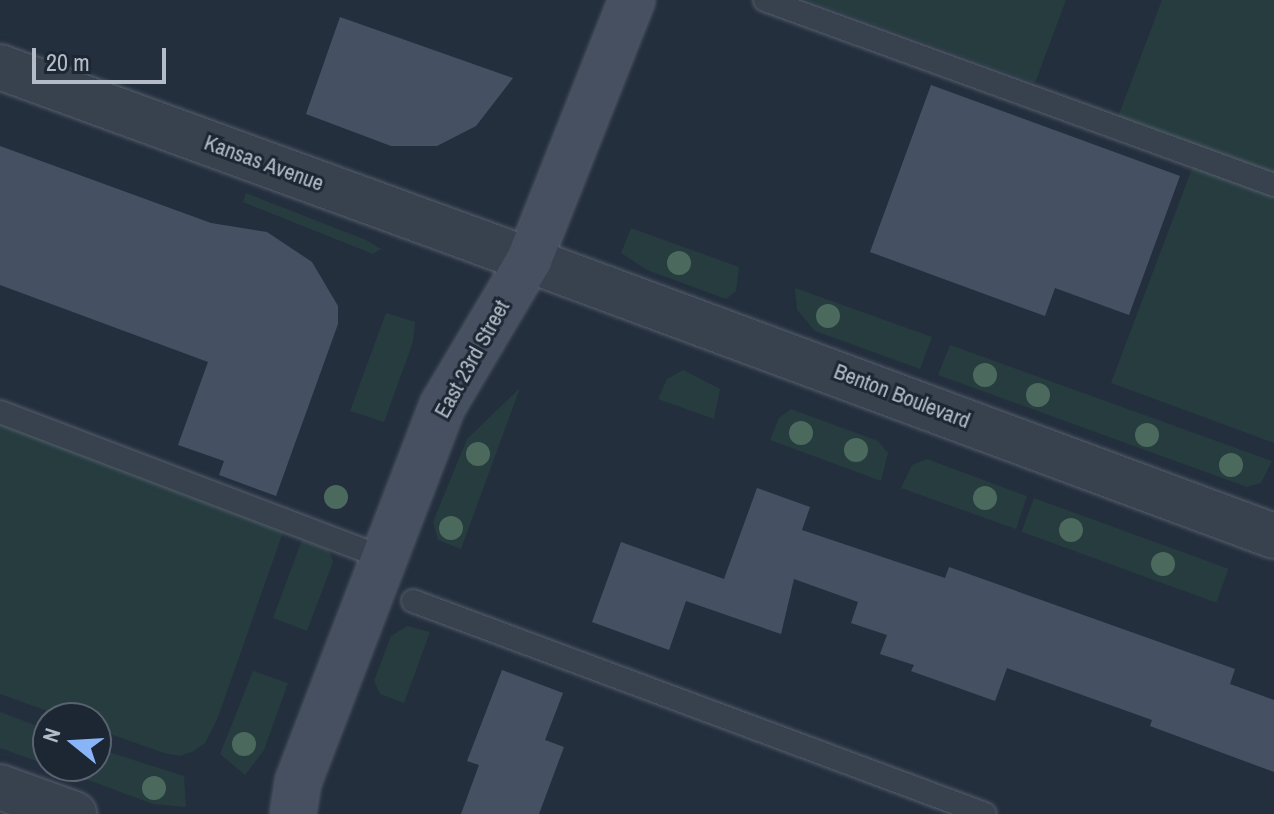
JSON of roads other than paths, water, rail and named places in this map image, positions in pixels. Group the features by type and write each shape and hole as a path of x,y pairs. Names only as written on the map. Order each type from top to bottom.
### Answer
{"main road":[{"name":"East 23rd Street","path":"293,814 298,782 443,405 529,260 632,0"}],"street":[{"name":"Kansas Avenue","path":"0,67 529,260"},
{"name":"Benton Boulevard","path":"529,260 1274,536"},
{"path":"0,787 74,814"}],"lane":[{"path":"765,0 1274,185"},
{"path":"0,412 385,558"},
{"path":"413,601 985,814"}]}
